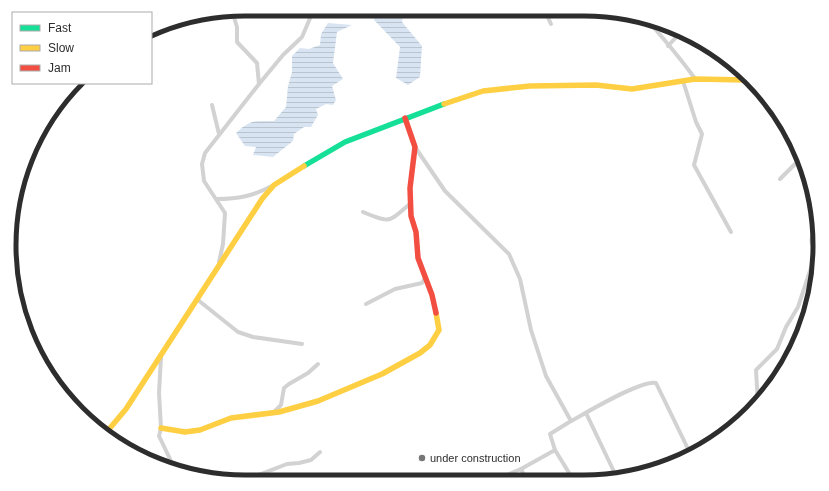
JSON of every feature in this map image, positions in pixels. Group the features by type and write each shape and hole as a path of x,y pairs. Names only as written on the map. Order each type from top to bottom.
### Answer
{"street":[{"path":"234,16 237,27 237,42 240,48 256,64 259,84"},
{"path":"219,265 223,244 225,213 204,181 202,164 205,153 259,84 302,37 311,16"},
{"path":"547,16 551,24"},
{"path":"653,27 668,46 679,55 695,78"},
{"path":"668,46 677,36"},
{"path":"216,200 236,200 247,197 274,185 293,172 345,142 405,118 483,91 530,86 596,85 632,89 695,78 743,80"},
{"path":"683,80 696,122 702,134 694,165 730,232"},
{"path":"212,105 219,134"},
{"path":"405,118 415,147 445,191 509,254 520,278 529,323 546,376 571,421"},
{"path":"161,428 185,432 214,426 231,418 294,408 353,388 382,374 430,345 439,330 432,295 418,258 416,232 411,216 411,170 415,147"},
{"path":"780,179 797,162"},
{"path":"109,430 126,409 198,300 208,280 262,199 274,185"},
{"path":"363,212 378,219 388,220 398,215 411,203"},
{"path":"813,235 811,239 813,246"},
{"path":"757,395 756,370 776,349 786,327 798,307 813,263"},
{"path":"366,304 395,289 422,283 425,278"},
{"path":"198,300 238,332 302,344"},
{"path":"161,356 158,393 161,428 159,436 161,443 175,464"},
{"path":"274,412 281,405 284,388 308,373 318,364"},
{"path":"570,475 555,450 550,434 571,421 637,387 652,382 656,383 688,449"},
{"path":"586,413 615,473"},
{"path":"509,475 521,470 555,450"},
{"path":"260,475 287,464 311,460 320,452"},
{"path":"521,470 524,475"}],"shaded area":[{"path":"374,16 403,16 402,22 422,46 420,77 408,85 396,78 400,47 374,20"},
{"path":"328,23 352,25 337,32 333,63 343,79 332,86 336,100 333,105 326,104 316,109 318,115 311,127 304,127 294,134 293,141 273,157 253,155 256,147 245,146 236,133 250,123 274,121 286,107 288,86 292,72 292,56 300,48 309,49 320,45 321,34"}],"traffic: fast":[{"path":"304,166 345,142 444,104"}],"traffic: slow":[{"path":"444,104 483,91 530,86 596,85 632,89 695,79 743,80"},
{"path":"109,430 126,409 262,199 274,185 304,166"},
{"path":"161,428 185,432 200,430 231,418 279,412 318,401 382,374 420,353 430,345 439,330 436,313"}],"traffic: jam":[{"path":"405,118 415,147 410,188 411,216 416,232 418,258 432,295 436,313"}],"place":[{"name":"under construction","path":"422,458"}]}
